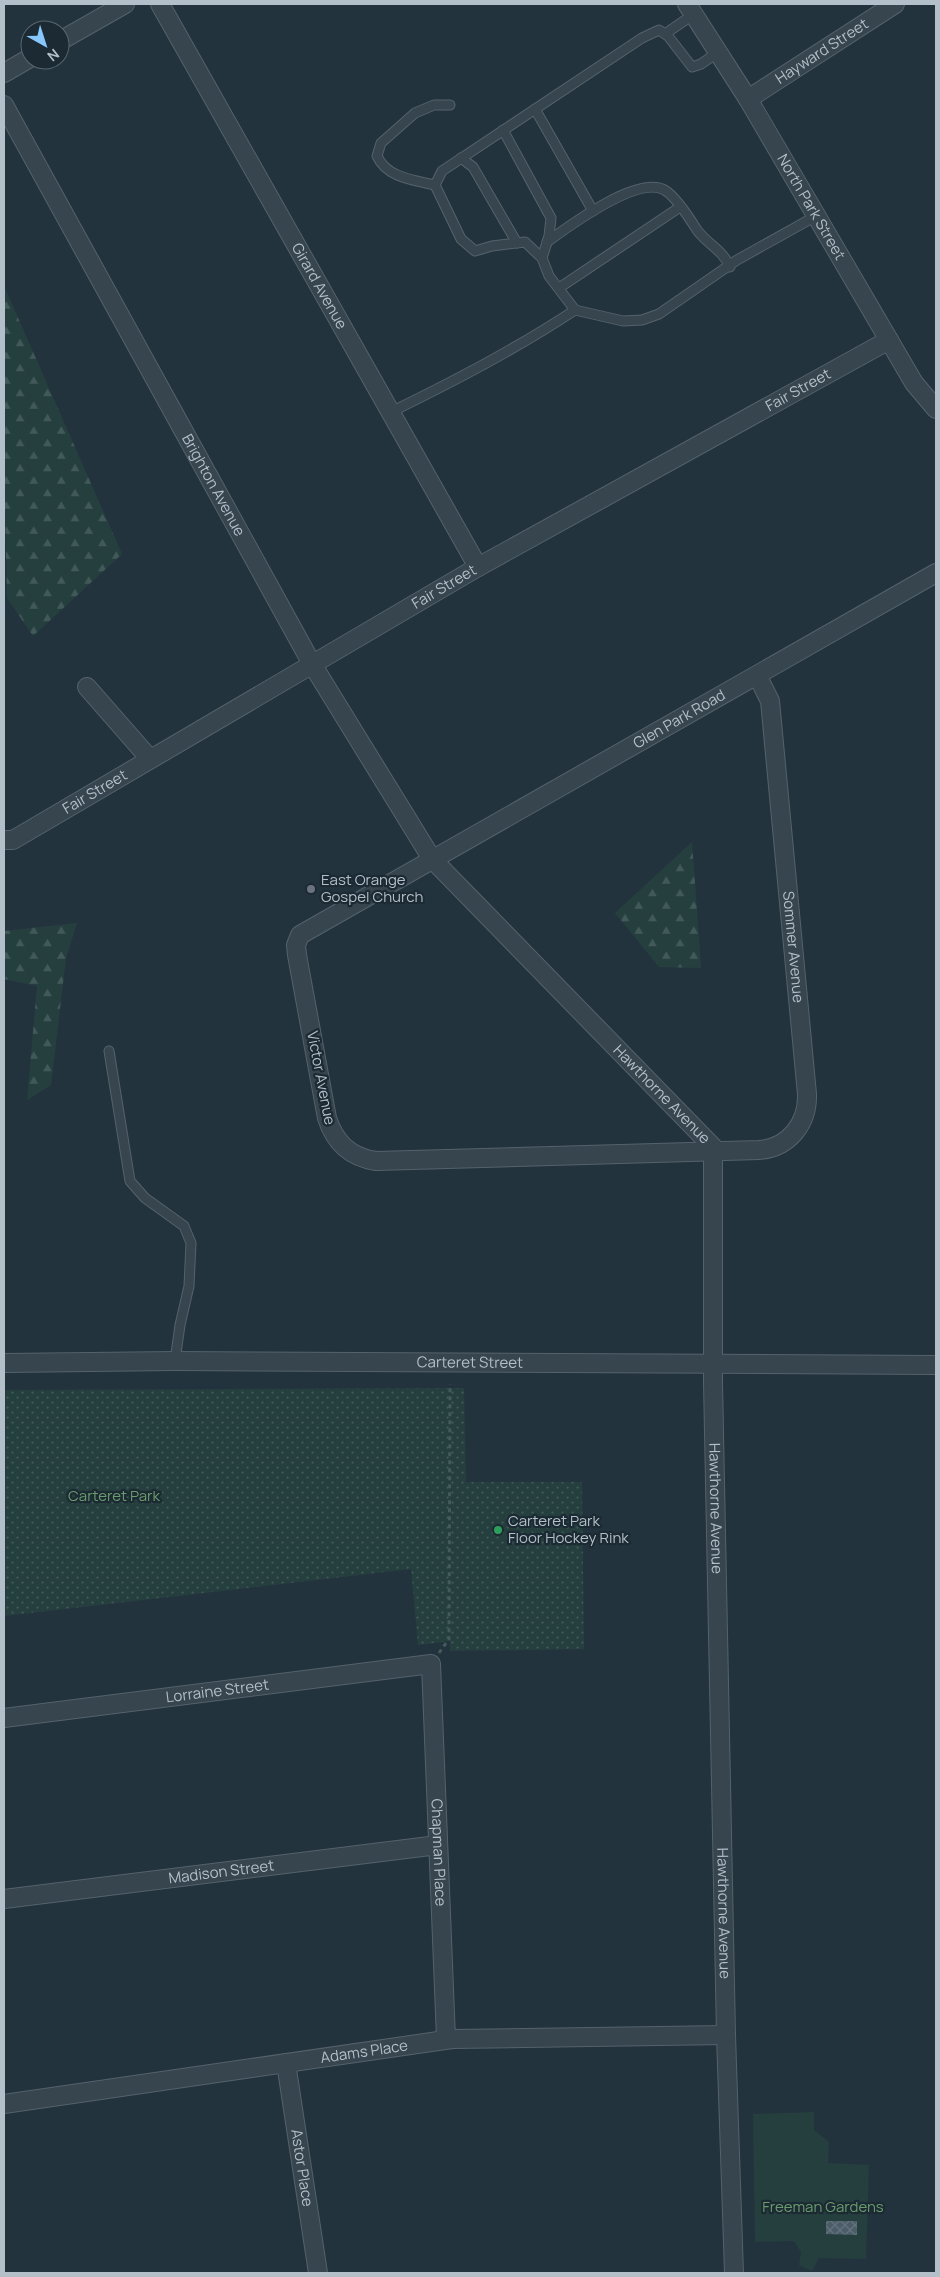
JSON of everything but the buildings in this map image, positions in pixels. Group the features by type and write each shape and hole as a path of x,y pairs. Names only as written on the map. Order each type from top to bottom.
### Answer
{"street":[{"path":"70,35 125,4"},
{"name":"Girard Avenue","path":"160,4 478,567"},
{"name":"Hayward Street","path":"748,99 895,4"},
{"name":"North Park Street","path":"690,9 748,99 914,383 936,409"},
{"path":"4,73 20,64"},
{"name":"Brighton Avenue","path":"4,105 312,664 432,858"},
{"name":"Fair Street","path":"4,840 13,840 478,567 889,340"},
{"name":"Glen Park Road","path":"432,858 933,576"},
{"name":"Sommer Avenue","path":"713,1152 763,1150 778,1146 791,1137 798,1129 805,1115 807,1105 770,701 757,675"},
{"path":"87,687 150,759"},
{"name":"Hawthorne Avenue","path":"432,858 713,1148 713,1364 726,2035 734,2273"},
{"name":"Victor Avenue","path":"432,858 300,935 296,945 327,1118 331,1132 341,1146 355,1156 376,1161 713,1152"},
{"name":"Carteret Street","path":"4,1363 175,1361 936,1364"},
{"name":"Lorraine Street","path":"4,1718 431,1664"},
{"name":"Chapman Place","path":"431,1664 446,2039"},
{"name":"Madison Street","path":"4,1899 438,1845"},
{"name":"Adams Place","path":"4,2104 446,2039 726,2035"},
{"name":"Astor Place","path":"286,2063 318,2273"}],"lane":[{"path":"665,34 690,9"},
{"path":"718,52 701,64 692,67 665,34 659,30 642,38 461,158 442,172 436,185 461,239 475,251 492,246 525,242 542,258 549,276 575,310 623,321 642,320 660,314 698,286 730,267 737,260 816,216"},
{"path":"436,185 402,177 390,172 381,165 377,156 381,143 415,113 434,105 450,105"},
{"path":"535,109 593,211"},
{"path":"503,130 551,218 542,258"},
{"path":"461,158 473,167 517,243"},
{"path":"547,242 610,200 650,186 666,191 702,237 725,256 730,267"},
{"path":"559,288 680,207"},
{"path":"390,412 468,374 540,334 575,310"},
{"path":"109,1051 130,1181 145,1198 184,1226 190,1243 189,1286 180,1326 175,1361"}],"path":[{"path":"431,1664 449,1639 450,1384"}],"green space":[{"path":"4,286 122,554 33,636 7,598 4,473"},
{"path":"692,842 701,968 659,967 615,913"},
{"path":"77,923 66,958 51,1085 27,1100 37,986 4,979 4,931"},
{"name":"Carteret Park","path":"464,1388 466,1482 582,1482 584,1649 450,1651 450,1641 418,1645 411,1569 4,1616 4,1390"},
{"name":"Freeman Gardens","path":"814,2112 814,2130 829,2142 828,2163 869,2165 866,2259 819,2258 812,2271 799,2265 801,2252 794,2241 755,2242 753,2114"}],"place":[{"name":"East Orange Gospel Church","path":"311,889"},
{"name":"Carteret Park Floor Hockey Rink","path":"498,1530"}]}
